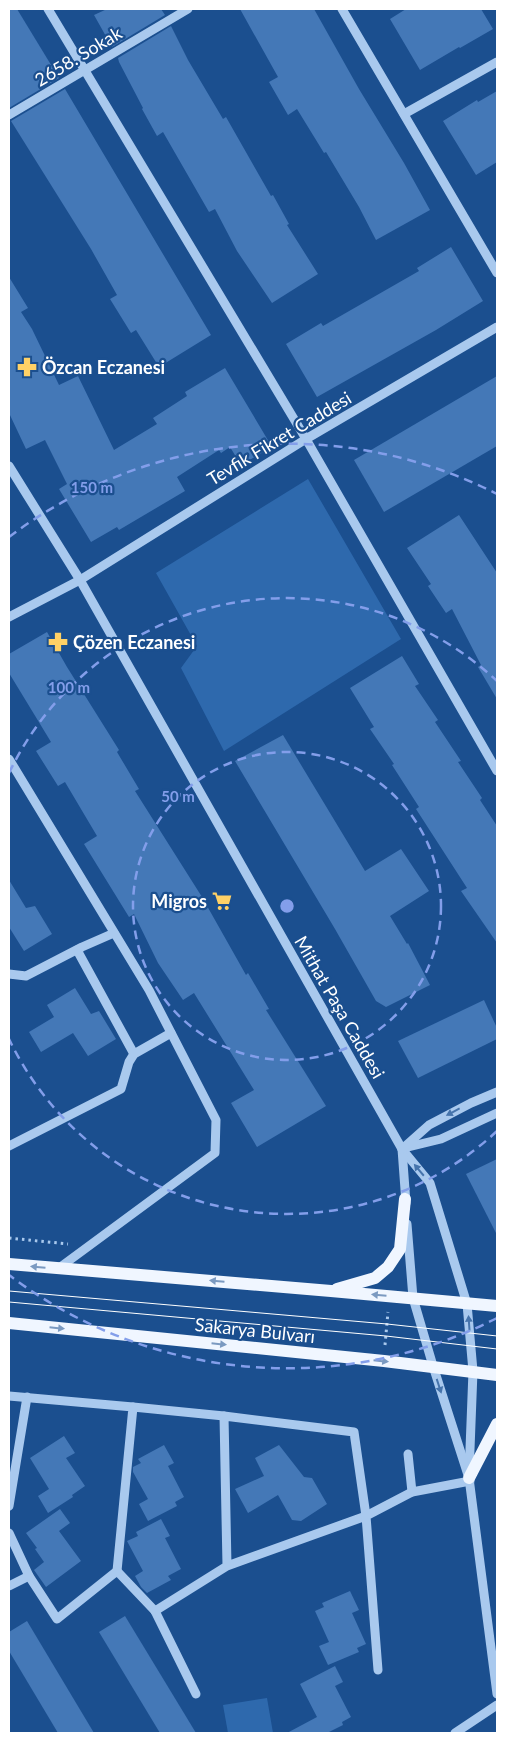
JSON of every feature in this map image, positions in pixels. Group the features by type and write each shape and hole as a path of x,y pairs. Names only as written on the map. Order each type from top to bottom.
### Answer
{"main road":[{"path":"331,1291 375,1278 388,1267 400,1249 405,1200"},
{"path":"9,1264 497,1306"},
{"name":"Sakarya Bulvarı","path":"9,1324 433,1366 497,1375"},
{"path":"470,1480 497,1424"}],"street":[{"path":"48,9 306,439 497,770"},
{"name":"2658. Sokak","path":"9,115 85,72 188,9"},
{"path":"342,9 497,273"},
{"path":"404,114 497,62"},
{"name":"Tevfik Fikret Caddesi","path":"9,617 80,580 306,439 497,327"},
{"name":"Mithat Paşa Caddesi","path":"9,466 80,580 402,1149 430,1183 467,1304 473,1371 470,1480"},
{"path":"9,759 149,990 216,1120 215,1153 59,1268"},
{"path":"9,974 26,976 114,933"},
{"path":"77,950 134,1054"},
{"path":"9,1146 121,1089 129,1062 134,1054 171,1033"},
{"path":"402,1149 429,1125 497,1092"},
{"path":"402,1149 441,1139 497,1113"},
{"path":"402,1149 413,1298 470,1480 497,1694"},
{"path":"9,1396 224,1416 354,1432 366,1516 378,1670"},
{"path":"9,1506 27,1397"},
{"path":"9,1533 29,1576 57,1619 117,1571 133,1407"},
{"path":"224,1416 227,1566"},
{"path":"408,1454 412,1492"},
{"path":"154,1611 227,1566 366,1516 412,1492 470,1480"},
{"path":"117,1571 154,1611 196,1694"},
{"path":"9,1586 29,1576"},
{"path":"455,1733 497,1705"}],"path":[{"path":"9,1238 90,1246"},
{"path":"384,1361 388,1296"}],"shaded area":[{"path":"308,479 401,639 224,751 181,668 197,646 156,573"},
{"path":"267,1698 273,1733 228,1733 223,1705"}],"building":[{"path":"9,9 17,9 59,78 9,108"},
{"path":"107,9 161,9 165,15 112,47 94,15"},
{"path":"240,9 314,9 430,210 376,240 359,207 326,152 324,153 297,109 288,115 269,82 278,77"},
{"path":"406,9 481,9 493,29 420,70 390,19"},
{"path":"171,26 188,60 223,119 226,117 271,196 273,195 289,224 287,225 318,274 272,303 237,251 215,209 209,212 163,132 157,136 119,62 118,58"},
{"path":"65,89 211,335 159,367 136,330 131,333 110,299 117,295 91,249 11,121"},
{"path":"497,91 497,162 476,175 443,121 477,100 478,102"},
{"path":"451,247 483,301 436,330 317,397 286,344 321,323 323,326 419,271 417,268"},
{"path":"9,277 28,308 21,312 32,329 59,385 78,376 114,450 157,424 153,418 187,396 185,392 225,368 272,447 241,465 230,447 221,453 219,450 177,477 185,491 119,530 117,527 91,542 59,489 67,484 45,440 26,449 9,413"},
{"path":"497,376 497,446 384,512 354,460"},
{"path":"459,515 497,573 497,699 478,667 481,665 452,609 446,613 428,586 431,584 407,548"},
{"path":"47,632 119,750 117,752 139,789 135,791 202,897 246,975 248,973 269,1009 266,1010 326,1106 257,1147 231,1103 254,1090 194,993 183,1000 158,963 134,914 129,917 84,844 97,836 65,782 58,786 36,751 51,742 9,673 9,654"},
{"path":"402,656 419,684 415,686 438,720 435,722 461,761 458,762 482,798 480,800 497,826 497,943 461,891 467,888 416,809 419,807 392,765 394,764 370,729 374,727 350,688"},
{"path":"283,735 365,871 401,849 429,891 390,916 408,943 430,985 386,1007 376,1001 235,761"},
{"path":"9,880 26,908 35,906 52,934 24,951 9,927"},
{"path":"75,988 91,1014 99,1011 116,1039 88,1056 73,1033 41,1052 29,1032 54,1017 47,1005"},
{"path":"484,1000 497,1028 497,1039 418,1078 398,1041"},
{"path":"497,1159 497,1235 466,1174"},
{"path":"64,1436 75,1453 66,1458 85,1486 72,1495 73,1497 48,1513 38,1496 49,1489 30,1458"},
{"path":"164,1445 174,1463 168,1466 184,1497 175,1502 177,1506 148,1521 139,1504 148,1499 133,1472 133,1467 141,1463 138,1459"},
{"path":"279,1445 304,1477 312,1478 327,1504 301,1521 292,1520 278,1495 248,1513 235,1489 264,1476 255,1458"},
{"path":"60,1509 70,1523 59,1531 81,1561 46,1587 34,1570 44,1562 26,1533"},
{"path":"161,1519 170,1536 165,1538 181,1569 168,1576 171,1580 147,1593 135,1576 143,1571 127,1541 138,1536 136,1532"},
{"path":"350,1591 359,1610 352,1613 366,1644 357,1648 359,1652 328,1665 319,1646 329,1642 315,1611 324,1607 322,1603"},
{"path":"125,1616 196,1733 160,1733 99,1632"},
{"path":"27,1621 94,1733 58,1733 9,1651 9,1632"},
{"path":"335,1666 343,1682 335,1686 351,1717 342,1722 343,1725 327,1733 287,1733 317,1717 300,1684"}],"tram line":[{"path":"9,1291 387,1324 497,1336"},
{"path":"9,1302 386,1336 497,1349"}],"place":[{"name":"Özcan Eczanesi","path":"27,367"},
{"name":"Çözen Eczanesi","path":"58,642"},
{"name":"Migros","path":"222,901"}]}
